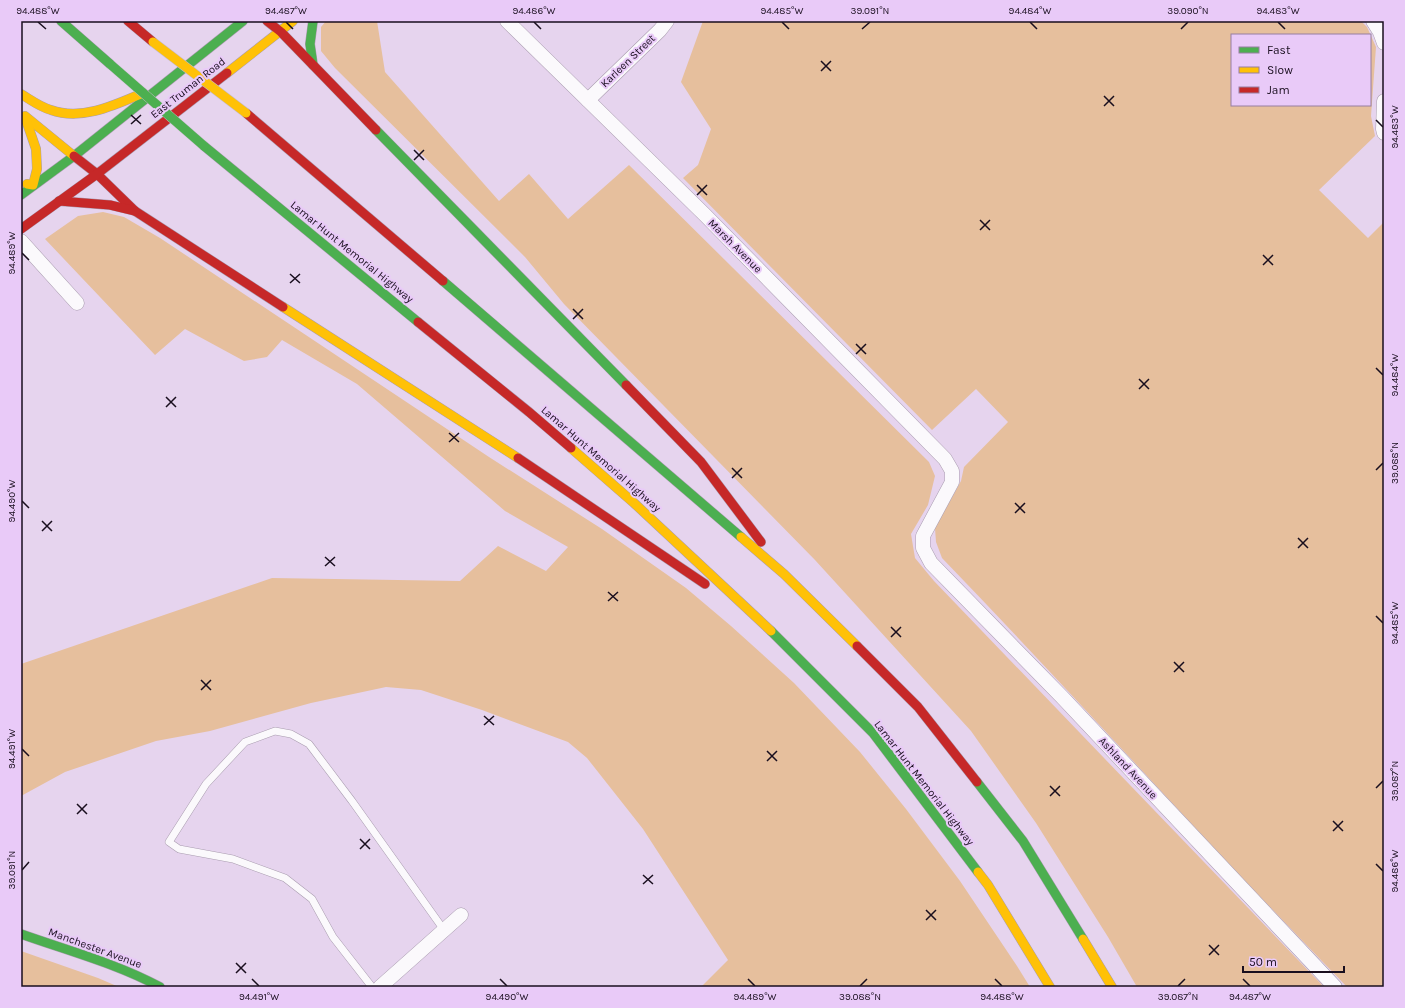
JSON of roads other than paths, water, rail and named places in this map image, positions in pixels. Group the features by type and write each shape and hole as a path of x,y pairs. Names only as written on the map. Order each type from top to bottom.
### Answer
{"main road":[{"name":"Lamar Hunt Memorial Highway","path":"61,21 204,146 529,412 634,503 763,622 874,733 988,885 1050,987"},
{"path":"128,21 246,113 784,574 918,707 1023,841 1112,987"},
{"name":"East Truman Road","path":"21,195 74,156 243,21"},
{"path":"267,21 313,65 701,462 784,574"},
{"name":"East Truman Road","path":"21,229 96,174 293,21"},
{"path":"313,21 310,44 313,65"},
{"path":"21,94 45,110 66,114 87,114 112,106 166,82"},
{"path":"23,115 96,174 136,211 495,443 763,622"},
{"path":"21,184 33,185 37,169 36,149 23,115"},
{"path":"59,201 110,205 136,211"},
{"name":"Manchester Avenue","path":"21,934 107,964 160,987"}],"street":[{"name":"Marsh Avenue","path":"507,21 705,215 945,459 952,471 952,482 923,536 923,548"},
{"name":"Karleen Street","path":"588,100 660,30 667,21"},
{"path":"1373,21 1380,32 1384,43"},
{"path":"1384,101 1384,133"},
{"path":"21,241 77,303"},
{"name":"Ashland Avenue","path":"923,548 931,563 1063,698 1335,987"},
{"path":"380,987 461,915"}],"lane":[{"path":"372,987 333,937 312,899 285,878 233,859 179,849 169,842 206,784 245,742 275,731 291,734 309,744 352,801 444,930"}]}
